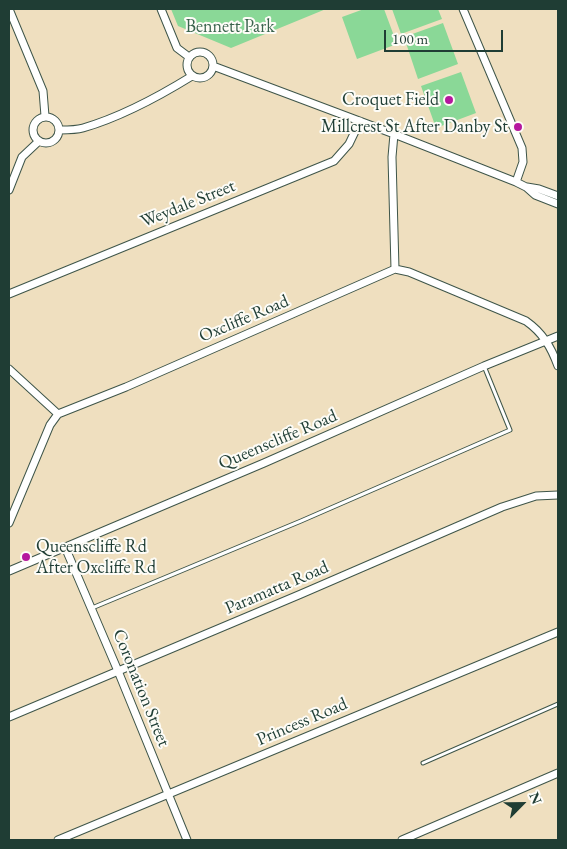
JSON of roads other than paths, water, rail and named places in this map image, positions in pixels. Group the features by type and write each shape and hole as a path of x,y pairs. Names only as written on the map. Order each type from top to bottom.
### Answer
{"street":[{"path":"161,9 177,48 189,57"},
{"path":"462,9 522,148 523,162 516,182"},
{"path":"9,10 42,91 45,116"},
{"path":"198,52 208,54 214,63 211,74 202,79 192,76 186,68 189,57 198,52"},
{"path":"213,66 516,182 526,187 535,195 558,204"},
{"path":"60,130 82,129 126,112 192,76"},
{"path":"45,116 52,117 57,121 60,130 56,139 45,143 39,141 34,135 34,123 45,116"},
{"name":"Weydale Street","path":"9,294 334,161 349,144 360,121"},
{"path":"394,134 392,157 395,269 409,272 526,321 535,327 546,341 558,366"},
{"path":"9,190 22,157 39,141"},
{"path":"526,187 539,189 558,196"},
{"name":"Oxcliffe Road","path":"58,414 126,387 395,269"},
{"name":"Queenscliffe Road","path":"9,570 264,463 484,366 558,336"},
{"path":"9,369 58,414 50,424 9,523"},
{"name":"Paramatta Road","path":"9,716 301,594 502,507 536,496 558,495"},
{"name":"Coronation Street","path":"65,547 187,840"},
{"name":"Princess Road","path":"58,840 558,632"},
{"path":"402,840 558,774"}],"lane":[{"path":"92,608 301,521 510,430 484,366"},
{"path":"423,763 558,704"}],"place":[{"name":"Croquet Field","path":"449,100"},
{"name":"Millcrest St After Danby St","path":"518,127"},
{"name":"Queenscliffe Rd After Oxcliffe Rd","path":"26,557"}],"park label":[{"name":"Bennett Park","path":"230,27"}]}
